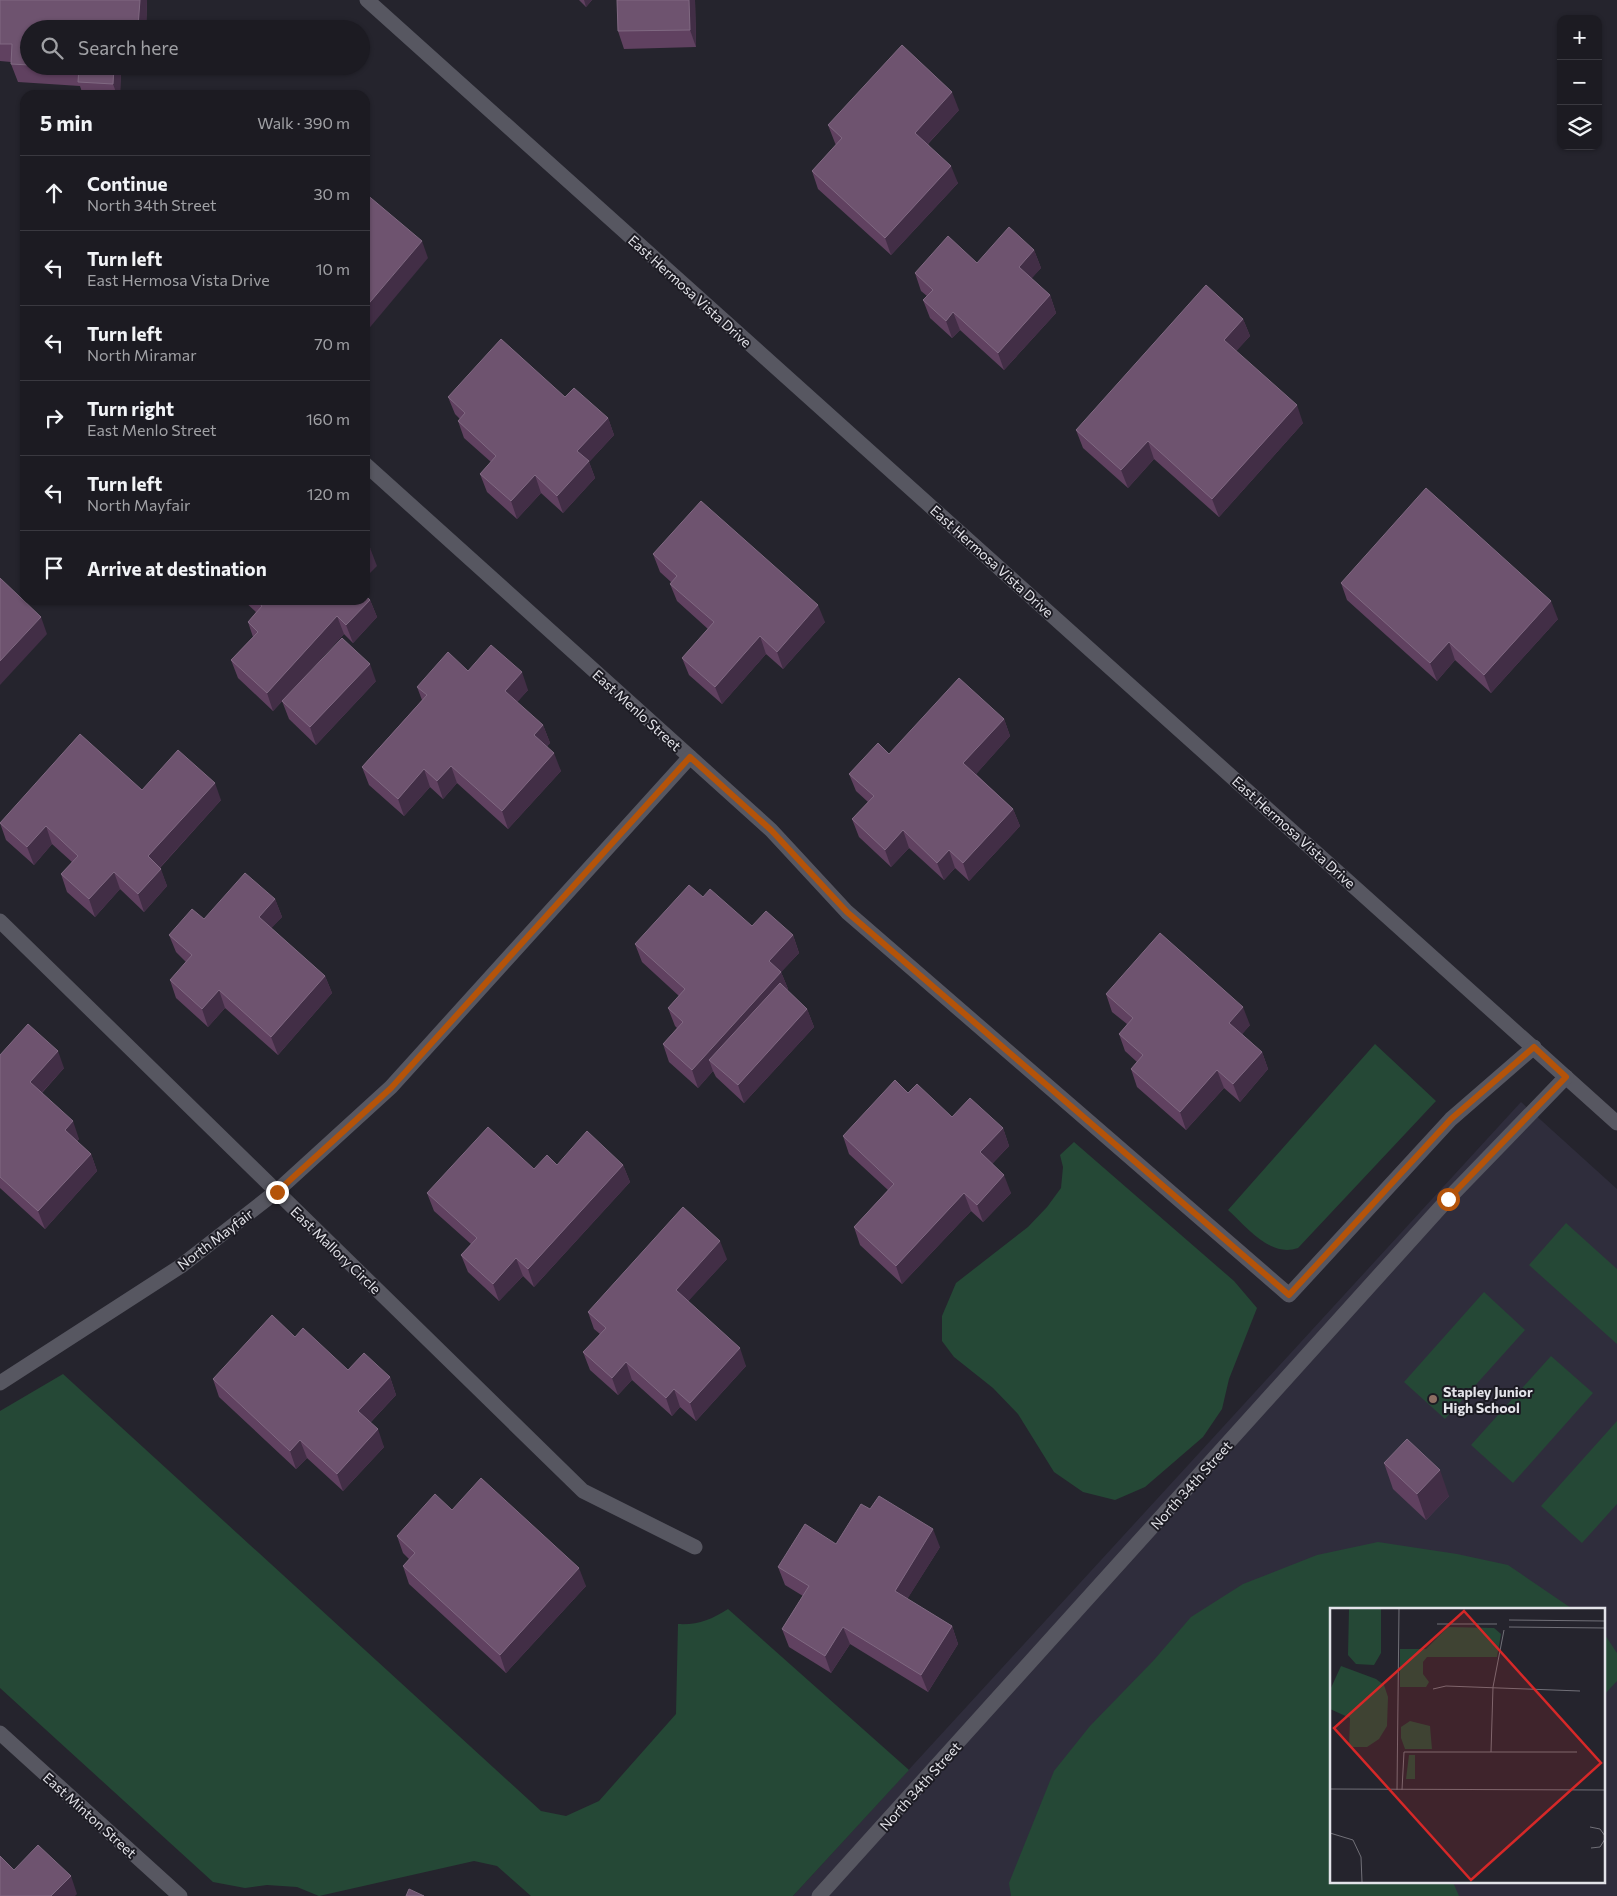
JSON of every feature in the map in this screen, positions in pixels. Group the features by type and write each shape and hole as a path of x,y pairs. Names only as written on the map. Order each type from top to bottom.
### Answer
{"street":[{"name":"East Hermosa Vista Drive","path":"366,0 1617,1123"},
{"name":"East Menlo Street","path":"370,469 771,830 847,912 1289,1295 1451,1119 1534,1047"},
{"name":"North Mayfair","path":"0,1383 181,1266 277,1192 391,1088 690,757"},
{"name":"East Mallory Circle","path":"0,921 583,1491 695,1547"},
{"name":"North 34th Street","path":"819,1896 1441,1207 1566,1077"},
{"name":"East Minton Street","path":"0,1733 180,1896"}],"shaded area":[{"name":"Stapley Junior High School","path":"1521,1102 1617,1189 1617,1896 793,1896"}],"green space":[{"path":"1375,1044 1436,1101 1298,1248 1278,1249 1269,1245 1251,1232 1228,1210"},
{"path":"1074,1142 1234,1281 1257,1308 1229,1379 1222,1409 1203,1437 1145,1487 1115,1500 1083,1492 1054,1472 1018,1414 993,1388 954,1357 942,1341 942,1316 956,1283 1028,1227 1047,1207 1061,1188 1063,1167 1060,1155"},
{"path":"1566,1223 1617,1269 1617,1344 1529,1265"},
{"path":"1484,1292 1525,1330 1445,1419 1404,1382"},
{"path":"1551,1356 1593,1393 1513,1483 1471,1445"},
{"path":"63,1374 541,1811 566,1816 599,1801 676,1714 678,1624 692,1624 704,1621 728,1609 909,1770 793,1896 531,1896 497,1866 474,1861 319,1896 297,1887 267,1885 245,1888 213,1882 0,1688 0,1411"},
{"path":"1617,1421 1617,1504 1582,1543 1541,1506"},
{"path":"1378,1542 1457,1554 1508,1565 1571,1608 1330,1608 1330,1884 1454,1884 1459,1896 1011,1896 1009,1883 1054,1771 1090,1726 1154,1660 1191,1617 1243,1584 1317,1555"},
{"path":"1604,1634 1617,1653 1617,1681 1604,1695"}],"building":[{"path":"0,0 140,0 139,20 20,20 20,64 11,64 12,44 0,44"},
{"path":"617,0 689,0 690,30 618,31"},
{"path":"902,45 952,92 915,133 951,166 885,238 812,171 842,138 828,125"},
{"path":"78,75 114,75 113,84 78,82"},
{"path":"370,197 422,241 370,302"},
{"path":"1009,227 1034,250 1019,267 1050,295 998,353 953,312 946,321 923,300 933,290 915,273 948,236 977,263"},
{"path":"1206,285 1243,319 1224,340 1297,405 1212,499 1148,441 1121,470 1076,430"},
{"path":"501,339 565,397 574,388 608,418 577,451 589,461 557,496 535,475 511,501 480,474 496,456 458,421 465,413 448,397"},
{"path":"1426,488 1551,601 1484,675 1449,642 1430,663 1341,583"},
{"path":"701,501 818,605 777,652 760,636 715,687 682,658 714,622 670,584 677,576 653,554"},
{"path":"0,578 20,597 20,605 28,605 41,617 0,661"},
{"path":"261,605 365,605 346,625 337,616 267,693 231,660 258,632 248,622 262,606"},
{"path":"342,638 370,664 310,727 282,701"},
{"path":"491,645 522,672 505,691 543,725 534,735 554,753 502,811 451,766 437,781 424,769 398,799 362,767 427,695 417,687 448,652 468,671"},
{"path":"959,678 1004,719 963,763 1013,809 963,863 949,850 937,863 903,830 885,850 852,819 874,796 849,774 878,743 889,754"},
{"path":"80,734 142,790 178,750 215,783 148,856 161,869 138,894 114,872 89,899 61,874 78,856 46,826 27,847 0,823"},
{"path":"245,873 275,899 259,917 325,976 271,1037 219,990 202,1009 170,980 192,955 169,935 192,909 204,919"},
{"path":"689,885 703,897 710,889 752,926 766,911 793,935 769,961 781,972 692,1070 663,1044 683,1022 668,1008 685,989 635,944"},
{"path":"1160,933 1243,1007 1229,1023 1262,1052 1233,1084 1217,1070 1180,1112 1131,1069 1143,1055 1119,1034 1133,1018 1106,994"},
{"path":"780,983 807,1009 738,1085 709,1060"},
{"path":"28,1024 58,1051 30,1082 73,1121 65,1130 91,1154 38,1211 0,1177 0,1055"},
{"path":"895,1080 908,1093 917,1084 952,1117 970,1098 1003,1128 980,1152 1004,1175 977,1205 964,1193 896,1266 854,1227 894,1184 843,1136"},
{"path":"488,1127 534,1169 547,1155 557,1165 587,1131 623,1165 528,1269 516,1258 493,1284 461,1255 477,1238 427,1193"},
{"path":"683,1207 720,1241 676,1290 740,1348 690,1403 674,1389 666,1398 626,1362 612,1378 583,1352 606,1328 588,1312"},
{"path":"272,1315 295,1337 303,1328 348,1370 364,1353 390,1377 358,1411 378,1429 337,1474 300,1440 290,1451 213,1379"},
{"path":"1407,1439 1440,1470 1417,1494 1384,1463"},
{"path":"481,1478 579,1568 500,1655 403,1566 415,1553 397,1536 435,1494 452,1510"},
{"path":"879,1496 933,1529 895,1591 952,1626 921,1675 843,1627 825,1656 782,1629 809,1586 778,1567 805,1524 836,1544 861,1504 870,1509"},
{"path":"38,1845 71,1876 51,1896 0,1896 0,1856 14,1870"},
{"path":"409,1889 424,1896 406,1896"}],"place":[{"name":"Stapley Junior High School","path":"1433,1399"}],"route":[{"path":"277,1192 391,1088 690,757 771,830 847,912 1289,1295 1451,1119 1534,1047 1566,1077 1448,1199"}]}
